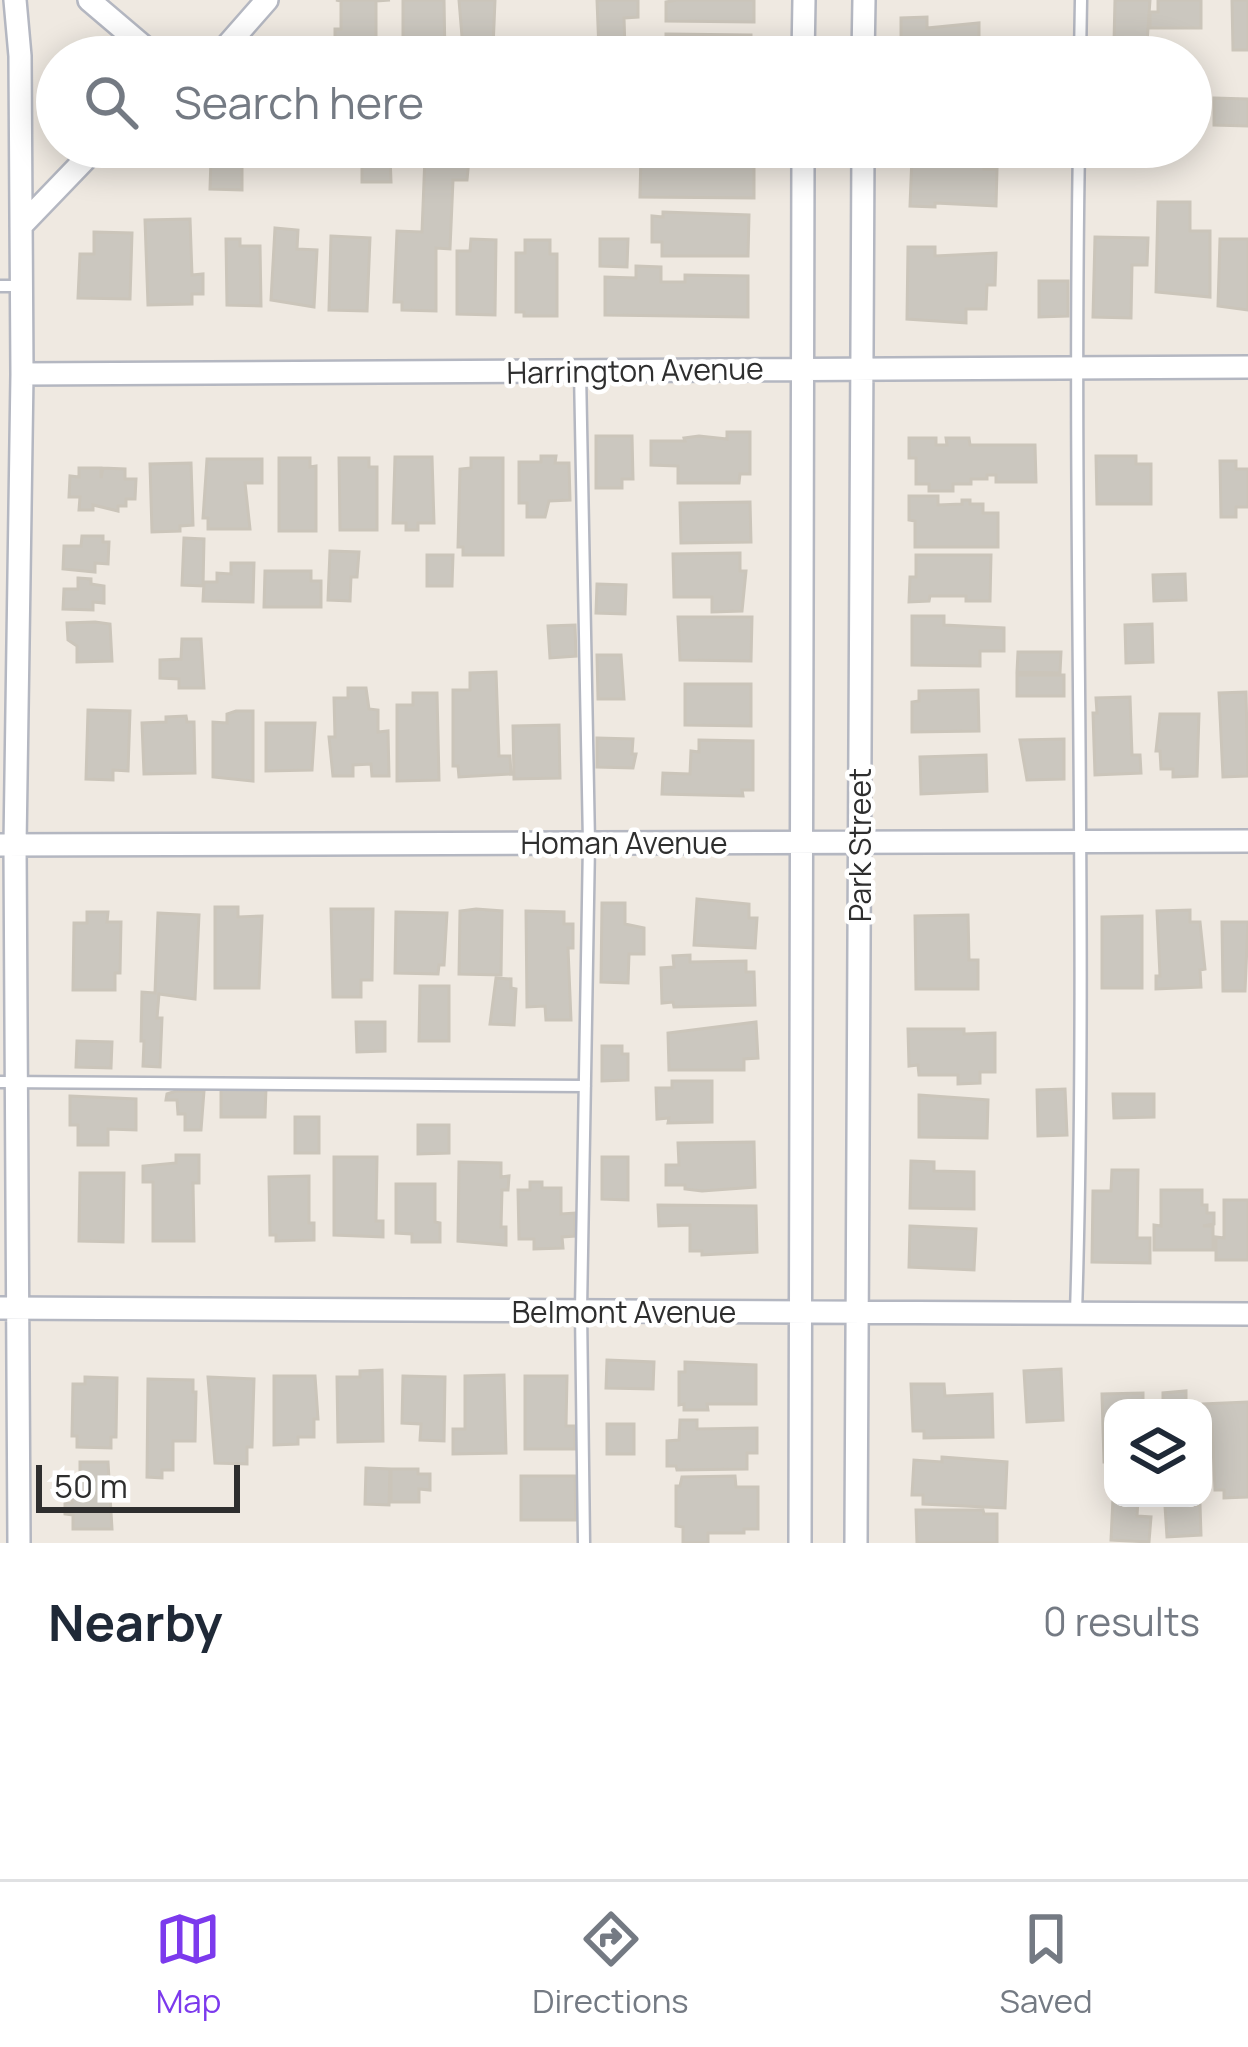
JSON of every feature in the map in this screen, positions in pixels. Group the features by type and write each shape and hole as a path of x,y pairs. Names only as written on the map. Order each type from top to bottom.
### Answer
{"street":[{"path":"15,0 21,226 10,286 22,374 8,845 10,1308 20,1543"},
{"path":"89,0 131,36"},
{"path":"235,36 267,0"},
{"path":"803,0 803,36"},
{"path":"863,36 864,0"},
{"path":"21,226 78,168"},
{"name":"Park Street","path":"800,1543 803,168"},
{"name":"Park Street","path":"856,1543 863,168"},
{"name":"Harrington Avenue","path":"22,374 1248,367"},
{"name":"Homan Avenue","path":"8,845 1248,841"},
{"name":"Belmont Avenue","path":"10,1308 1248,1314"}],"lane":[{"path":"1080,36 1081,0"},
{"path":"1076,1313 1083,1085 1075,368 1079,168"},
{"path":"580,371 589,843 580,1310 584,1543"},
{"path":"10,1083 585,1086"}],"building":[{"path":"336,0 390,0 376,1 376,36 335,36 335,29 341,29 341,1"},
{"path":"403,0 444,0 445,36 403,36"},
{"path":"459,0 495,0 494,36 462,36"},
{"path":"597,0 638,0 638,17 624,18 625,36 598,36"},
{"path":"754,0 754,22 666,21 666,2"},
{"path":"1115,0 1150,0 1147,36 1114,36"},
{"path":"1158,0 1201,0 1201,28 1150,28 1150,12 1158,12"},
{"path":"1232,0 1248,0 1248,50 1233,50"},
{"path":"927,17 927,28 979,23 979,36 901,36 901,18"},
{"path":"666,34 751,35 751,36"},
{"path":"1214,98 1248,99 1248,126 1214,125"},
{"path":"211,168 242,168 242,190 210,189"},
{"path":"362,168 390,168 391,182 362,182"},
{"path":"425,168 468,168 467,180 453,180 450,249 436,248 436,311 402,310 402,302 394,302 397,231 422,232"},
{"path":"641,168 754,168 754,198 640,197"},
{"path":"912,168 997,169 996,206 910,206"},
{"path":"1158,202 1190,202 1190,231 1210,231 1210,297 1156,292"},
{"path":"663,212 749,215 748,256 662,256 662,242 652,242 652,216 663,217"},
{"path":"190,219 192,275 203,274 203,294 192,294 192,304 148,305 145,220"},
{"path":"275,228 298,230 297,249 317,250 314,307 271,300"},
{"path":"94,232 132,233 130,299 78,298 80,254 94,254"},
{"path":"331,236 370,238 367,311 329,310"},
{"path":"1095,237 1148,238 1147,265 1132,265 1131,318 1093,317"},
{"path":"226,239 240,239 240,246 260,246 261,306 227,305"},
{"path":"471,239 496,240 495,315 457,314 457,251 470,251"},
{"path":"600,239 628,239 627,267 600,266"},
{"path":"1220,239 1248,239 1248,310 1218,306"},
{"path":"525,240 550,240 550,254 557,254 557,316 516,312 516,253 525,253"},
{"path":"908,247 935,247 935,256 996,253 995,285 987,285 986,309 966,309 966,323 907,319"},
{"path":"636,266 661,267 661,282 685,282 685,275 748,276 748,317 605,315 605,277 636,278"},
{"path":"1039,281 1068,281 1068,316 1039,317"},
{"path":"727,432 750,432 750,474 740,474 739,483 678,483 678,466 651,465 651,441 699,436 727,439"},
{"path":"596,436 632,436 633,479 622,479 622,488 596,488"},
{"path":"909,438 936,438 936,445 947,445 946,438 969,438 970,445 1035,445 1036,482 996,482 996,475 987,475 987,479 971,479 971,484 953,484 953,491 929,491 929,484 916,484 916,458 909,458"},
{"path":"541,456 556,456 555,463 569,463 570,500 549,501 545,517 527,517 527,503 519,503 519,462 541,462"},
{"path":"1096,456 1136,456 1136,464 1151,464 1151,504 1097,504"},
{"path":"395,457 432,457 434,523 418,523 418,530 406,530 406,523 393,523"},
{"path":"279,458 310,458 310,467 316,466 316,531 279,531"},
{"path":"339,458 369,458 369,467 377,467 377,530 340,530"},
{"path":"471,458 503,458 503,555 463,555 463,547 458,547 460,469 471,468"},
{"path":"207,459 262,459 262,483 245,483 250,529 208,529 208,518 203,518"},
{"path":"1220,461 1236,461 1236,469 1248,469 1248,507 1236,507 1236,517 1221,517"},
{"path":"191,463 193,525 180,526 180,531 152,532 150,464"},
{"path":"79,468 101,468 101,478 103,468 125,469 125,479 136,479 135,499 126,499 126,506 118,506 118,511 93,505 93,510 79,510 80,497 69,497 70,476 79,477"},
{"path":"909,496 938,496 938,505 962,504 962,500 983,504 983,513 998,513 998,547 915,547"},
{"path":"750,502 751,542 681,543 680,503"},
{"path":"82,536 103,536 103,542 109,542 108,564 95,563 95,572 63,569 64,546 81,546"},
{"path":"184,538 204,539 203,586 182,585"},
{"path":"330,551 359,552 350,601 328,600"},
{"path":"740,553 740,571 746,571 742,611 712,612 712,597 674,597 673,554"},
{"path":"427,555 453,555 452,586 427,586"},
{"path":"916,555 991,555 990,601 930,596 929,601 909,602"},
{"path":"231,563 254,563 253,602 203,601 204,582 217,582 217,573 231,574"},
{"path":"265,571 311,571 311,581 321,581 321,607 264,607"},
{"path":"1185,574 1186,600 1154,601 1153,575"},
{"path":"78,578 104,586 104,603 93,602 93,610 63,609 64,589 78,589"},
{"path":"597,584 626,585 625,614 596,613"},
{"path":"912,616 944,616 944,625 1004,628 1004,651 980,651 980,666 912,665"},
{"path":"678,617 752,617 751,661 680,660"},
{"path":"67,623 110,624 112,661 77,662 77,646 68,640"},
{"path":"1152,624 1153,662 1126,663 1125,625"},
{"path":"575,625 576,656 550,658 548,626"},
{"path":"182,639 201,639 204,688 179,688 179,679 160,678 160,660 181,659"},
{"path":"1018,652 1061,652 1060,673 1017,672"},
{"path":"597,655 621,655 624,699 598,699"},
{"path":"496,672 499,756 510,756 511,774 459,777 458,766 453,766 453,690 470,690 470,673"},
{"path":"1017,675 1064,675 1064,696 1017,696"},
{"path":"685,684 751,684 751,726 685,725"},
{"path":"348,688 366,688 369,709 378,710 378,732 388,731 389,776 372,776 371,764 353,765 353,776 333,776 329,737 335,737 334,698 348,698"},
{"path":"978,690 979,731 912,732 912,702 919,701 919,691"},
{"path":"1246,692 1248,776 1223,777 1219,693"},
{"path":"413,693 437,693 439,780 397,781 397,705 413,705"},
{"path":"1130,697 1132,755 1140,755 1141,773 1095,775 1096,698"},
{"path":"88,710 130,711 128,771 113,770 113,780 86,779"},
{"path":"253,711 253,781 213,777 213,722 227,723 227,714"},
{"path":"1160,714 1199,714 1197,776 1173,777 1173,769 1161,769 1160,751 1156,751"},
{"path":"186,716 187,722 194,722 195,773 144,774 142,723"},
{"path":"266,723 315,723 312,770 266,771"},
{"path":"559,725 560,778 514,779 513,726"},
{"path":"597,738 633,739 633,768 597,767"},
{"path":"1064,739 1064,779 1027,780 1020,740"},
{"path":"699,740 753,741 753,790 742,790 743,796 662,794 663,773 690,774 691,751 699,752"},
{"path":"986,755 987,791 921,794 920,757"},
{"path":"697,899 749,904 749,918 757,918 755,948 694,945"},
{"path":"602,903 625,903 625,924 644,928 644,954 629,954 628,983 601,982"},
{"path":"215,907 238,907 238,917 262,916 259,988 215,988"},
{"path":"331,909 373,909 372,980 361,980 361,997 333,997"},
{"path":"1190,910 1190,922 1200,922 1205,969 1200,970 1201,987 1156,989 1156,976 1160,976 1157,911"},
{"path":"460,911 502,911 501,975 459,974"},
{"path":"526,911 564,912 564,924 573,924 573,948 568,948 571,1020 546,1020 545,1006 527,1007"},
{"path":"87,912 108,912 107,922 121,922 115,990 73,990 74,923 87,923"},
{"path":"396,912 447,913 444,965 439,965 438,974 395,973"},
{"path":"158,913 199,915 195,999 159,994 160,1067 143,1066 141,1041 142,992 155,993"},
{"path":"968,915 969,960 978,960 978,989 916,989 915,916"},
{"path":"1142,916 1142,988 1102,988 1102,917"},
{"path":"1222,922 1248,922 1245,991 1223,991"},
{"path":"690,955 690,962 746,961 746,972 754,972 755,1005 674,1007 673,1002 662,1003 661,968 674,967 673,956"},
{"path":"496,978 511,979 511,988 516,989 514,1025 490,1024"},
{"path":"420,986 449,986 449,1041 419,1041"},
{"path":"356,1022 385,1022 385,1051 357,1052"},
{"path":"756,1022 758,1058 744,1059 744,1070 669,1070 668,1033"},
{"path":"908,1029 995,1033 995,1072 980,1072 980,1083 958,1084 958,1075 919,1075 918,1065 909,1066"},
{"path":"77,1041 112,1042 111,1068 76,1067"},
{"path":"602,1046 622,1046 622,1054 628,1054 628,1080 602,1081"},
{"path":"672,1081 712,1081 712,1122 657,1119 656,1088 672,1088"},
{"path":"266,1088 265,1117 221,1117 221,1089"},
{"path":"1065,1089 1067,1135 1038,1136 1037,1090"},
{"path":"204,1091 201,1130 185,1130 185,1114 178,1114 177,1100 166,1100 167,1094"},
{"path":"1113,1094 1154,1094 1154,1117 1114,1118"},
{"path":"919,1095 988,1100 987,1138 919,1137"},
{"path":"70,1096 136,1099 136,1130 108,1129 108,1145 78,1145 78,1125 70,1125"},
{"path":"295,1117 319,1117 319,1153 295,1153"},
{"path":"418,1125 449,1125 449,1153 418,1154"},
{"path":"754,1142 755,1187 702,1191 666,1185 666,1165 679,1165 678,1143"},
{"path":"176,1155 199,1155 199,1183 193,1183 194,1241 153,1241 153,1182 143,1182 143,1166 176,1163"},
{"path":"334,1157 377,1157 376,1221 383,1221 383,1237 334,1235"},
{"path":"602,1157 628,1157 628,1200 602,1199"},
{"path":"911,1161 934,1162 934,1171 974,1172 974,1209 910,1208"},
{"path":"459,1162 501,1163 501,1177 509,1176 508,1190 502,1190 501,1227 506,1227 506,1245 458,1241"},
{"path":"1112,1170 1138,1170 1137,1238 1150,1238 1150,1263 1092,1262 1093,1191 1111,1191"},
{"path":"80,1173 124,1173 123,1242 79,1241"},
{"path":"309,1176 309,1223 314,1223 314,1240 276,1241 276,1235 270,1235 269,1177"},
{"path":"530,1182 542,1182 542,1188 561,1188 561,1214 575,1213 575,1236 562,1237 563,1248 534,1249 534,1239 519,1239 518,1190 530,1190"},
{"path":"396,1184 435,1184 440,1242 412,1242 412,1234 396,1233"},
{"path":"1161,1190 1202,1190 1202,1205 1207,1205 1207,1213 1214,1213 1214,1224 1203,1226 1213,1226 1213,1250 1154,1250 1154,1225 1161,1226"},
{"path":"1224,1200 1248,1200 1248,1260 1216,1260 1216,1237 1224,1238"},
{"path":"658,1205 756,1206 757,1252 702,1255 702,1251 690,1251 690,1225 659,1226"},
{"path":"910,1226 976,1229 974,1270 909,1267"},
{"path":"607,1360 654,1362 653,1389 606,1388"},
{"path":"685,1362 756,1365 756,1404 707,1404 708,1410 684,1410 684,1404 679,1405 679,1372 685,1372"},
{"path":"1061,1369 1063,1420 1027,1422 1024,1371"},
{"path":"382,1370 383,1441 338,1442 337,1377"},
{"path":"504,1375 506,1453 453,1454 453,1429 465,1429 465,1376"},
{"path":"274,1376 315,1376 318,1419 314,1419 314,1437 298,1437 298,1444 274,1445"},
{"path":"403,1376 445,1377 444,1441 420,1440 421,1424 402,1423"},
{"path":"525,1376 567,1376 566,1426 575,1426 575,1449 525,1449"},
{"path":"85,1377 117,1378 116,1437 111,1437 111,1448 77,1447 77,1436 72,1436 73,1384 85,1384"},
{"path":"208,1377 254,1379 247,1464 215,1463"},
{"path":"148,1379 193,1380 196,1392 195,1441 173,1441 173,1470 162,1470 162,1478 147,1477"},
{"path":"911,1384 944,1384 945,1396 992,1394 993,1437 924,1438 924,1431 913,1431"},
{"path":"1186,1391 1186,1399 1163,1399 1163,1393"},
{"path":"1143,1393 1143,1399 1104,1399 1104,1462 1102,1394"},
{"path":"1248,1402 1248,1497 1224,1498 1224,1490 1215,1490 1212,1404"},
{"path":"680,1420 697,1420 697,1429 757,1428 757,1453 747,1453 747,1469 677,1470 667,1466 667,1441 679,1440"},
{"path":"607,1424 634,1424 634,1454 607,1454"},
{"path":"942,1457 1007,1462 1005,1508 923,1504 923,1495 912,1495 914,1460 942,1462"},
{"path":"80,1462 108,1462 112,1529 73,1529 73,1515 65,1514 65,1503 72,1503 72,1490 80,1490"},
{"path":"366,1468 390,1469 389,1505 365,1504"},
{"path":"391,1469 430,1474 430,1490 419,1489 419,1502 391,1502"},
{"path":"521,1476 575,1476 576,1520 521,1520"},
{"path":"735,1476 736,1487 758,1487 758,1529 708,1533 708,1543 683,1543 683,1527 676,1526 676,1486 682,1477"},
{"path":"1113,1507 1138,1507 1137,1516 1151,1517 1149,1542 1111,1540"},
{"path":"1165,1507 1200,1507 1201,1535 1167,1537"},
{"path":"916,1510 997,1514 997,1543 917,1543"}]}
